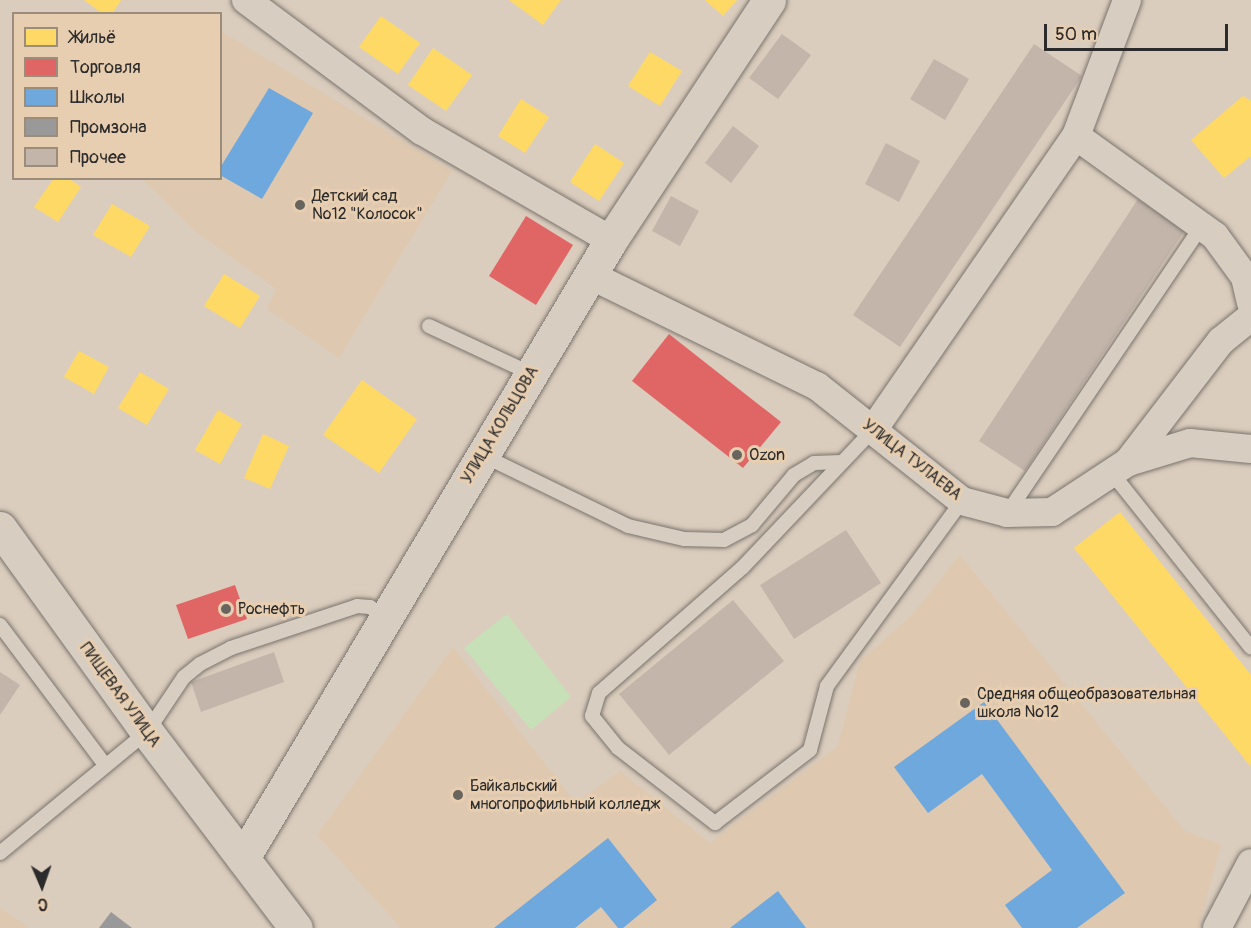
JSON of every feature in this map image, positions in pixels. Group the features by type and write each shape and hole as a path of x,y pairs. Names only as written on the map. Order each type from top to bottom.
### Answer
{"main road":[{"name":"УЛИЦА КОЛЬЦОВА","path":"243,858 590,275 769,0"},
{"name":"ПИЩЕВАЯ УЛИЦА","path":"0,528 147,732 243,858"},
{"path":"243,858 296,928"}],"street":[{"path":"246,0 422,131 612,240"},
{"path":"873,430 1076,136 1127,0"},
{"path":"1076,136 1215,236 1245,277 1251,302"},
{"name":"УЛИЦА ТУЛАЕВА","path":"590,275 817,386 962,501 1007,513 1052,512 1120,467 1190,443 1251,449"},
{"path":"1120,467 1221,341 1251,317"},
{"path":"1217,928 1249,869"}],"lane":[{"path":"1007,513 1202,226"},
{"path":"429,326 530,373"},
{"path":"873,430 743,567 599,693 592,706 592,716 618,748 715,823 810,750 827,686 962,501"},
{"path":"482,455 628,526 684,539 724,540 752,525 794,475 814,463 842,462"},
{"path":"1120,467 1251,648"},
{"path":"0,854 147,732 184,676 231,648 357,606 370,607 387,619"},
{"path":"0,625 106,766"}],"shaded area":[{"name":"Детский сад №12 \"Колосок\"","path":"222,32 452,171 339,358 267,309 276,289 195,231 143,180 222,180"},
{"path":"960,555 1185,831 1221,845 1198,928 401,928 317,835 453,647 576,803 620,771 710,843 838,746 860,661 912,615"},
{"path":"0,908 30,928 0,928"}],"green space":[{"path":"507,614 571,697 531,730 464,648"}],"building: Жильё":[{"path":"84,0 121,0 113,12 100,12"},
{"path":"509,0 561,0 543,25"},
{"path":"705,0 737,0 723,16"},
{"path":"381,16 420,43 398,74 359,47"},
{"path":"433,48 472,75 446,111 408,85"},
{"path":"650,52 682,71 660,106 628,86"},
{"path":"1243,96 1251,101 1251,156 1224,178 1191,140"},
{"path":"521,99 549,117 525,153 498,136"},
{"path":"595,144 624,163 599,201 570,182"},
{"path":"53,180 71,180 81,187 58,222 34,207"},
{"path":"112,204 150,226 131,257 93,235"},
{"path":"224,274 260,296 240,328 204,306"},
{"path":"79,351 109,367 94,394 64,377"},
{"path":"140,372 169,389 147,425 118,408"},
{"path":"362,380 417,419 379,473 323,435"},
{"path":"218,410 242,424 220,464 195,450"},
{"path":"263,434 289,446 270,489 244,478"},
{"path":"1120,512 1251,675 1251,767 1074,548"}],"building: Торговля":[{"path":"526,216 573,245 536,305 489,276"},
{"path":"669,334 781,422 743,468 632,381"},
{"path":"235,585 247,619 188,639 176,605"}],"building: Школы":[{"path":"269,88 313,113 262,199 222,176 222,165"},
{"path":"984,702 1125,893 1077,928 1022,928 1005,905 1052,870 982,774 928,813 894,767"},
{"path":"608,838 657,900 623,928 618,928 601,907 575,928 494,928"},
{"path":"778,891 806,928 730,928"}],"building: Промзона":[{"path":"111,912 115,915 132,928 99,928"}],"building: Прочее":[{"path":"782,34 811,55 778,99 749,78"},
{"path":"1034,44 1082,76 900,347 853,315"},
{"path":"934,59 969,79 945,120 910,99"},
{"path":"733,126 759,146 731,183 705,163"},
{"path":"886,143 920,161 899,202 865,184"},
{"path":"671,196 699,211 680,246 652,231"},
{"path":"1138,199 1185,230 1025,471 979,441"},
{"path":"846,530 881,583 794,639 760,585"},
{"path":"733,600 784,661 669,755 619,694"},
{"path":"274,652 284,682 201,712 191,682"},
{"path":"0,672 20,685 0,715"}],"place":[{"name":"Детский сад №12 \"Колосок\"","path":"300,205"},
{"name":"Ozon","path":"737,455"},
{"name":"Роснефть","path":"226,609"},
{"name":"Средняя общеобразовательная школа №12","path":"965,703"},
{"name":"Байкальский многопрофильный колледж","path":"458,795"}]}
